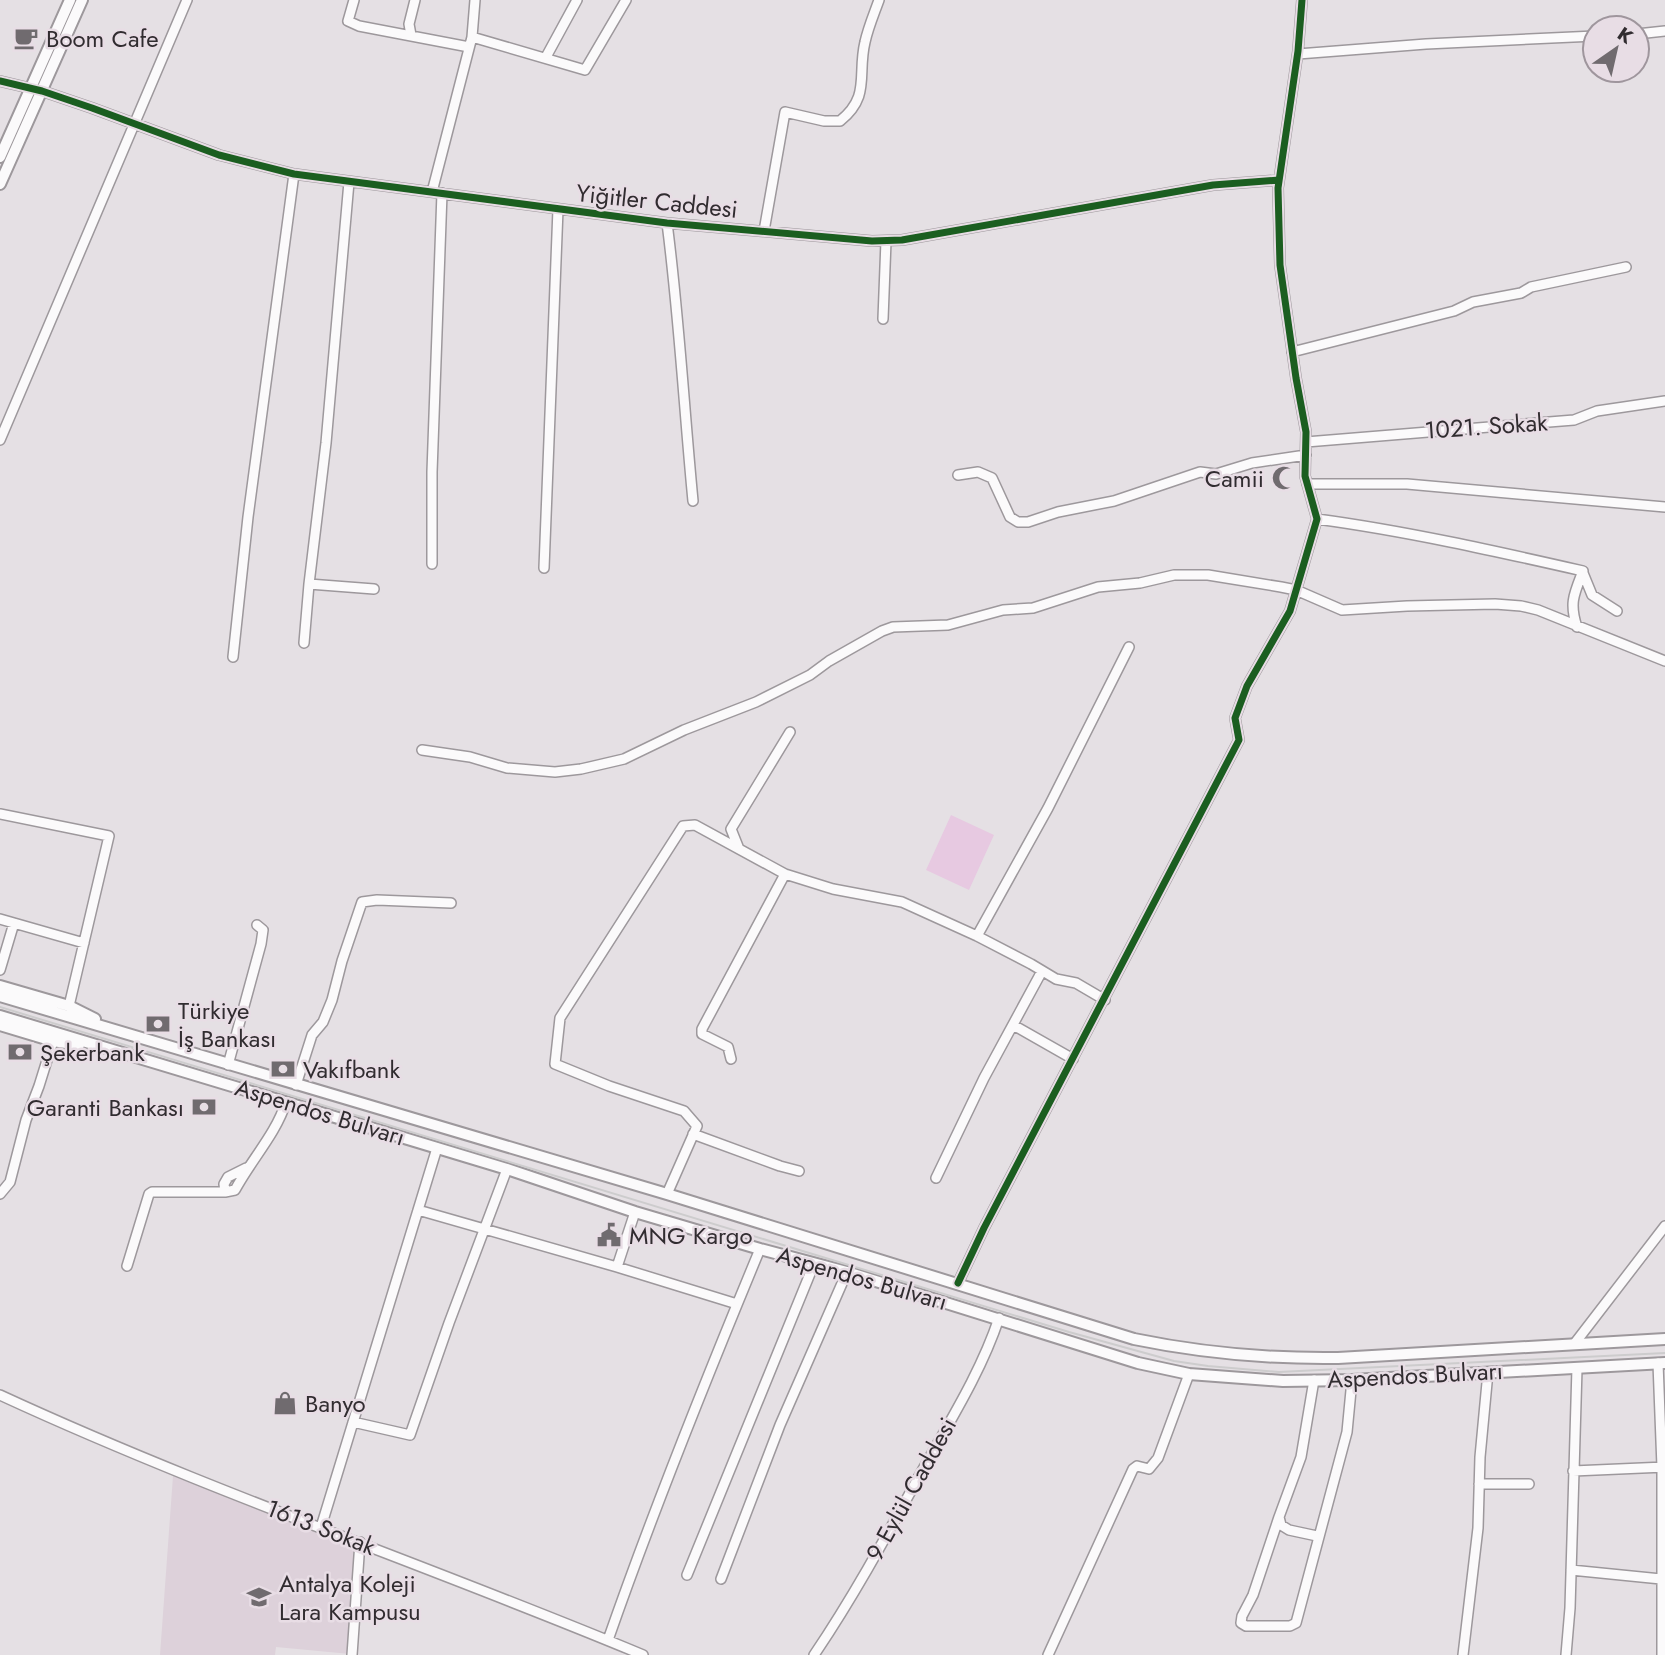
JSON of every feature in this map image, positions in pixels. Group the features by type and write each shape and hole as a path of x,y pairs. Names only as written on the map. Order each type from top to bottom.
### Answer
{"main road":[{"path":"0,184 70,0"},
{"path":"0,157 82,0"},
{"path":"0,986 69,1006 126,1034"},
{"name":"Aspendos Bulvarı","path":"0,996 667,1194 1134,1339 1239,1356 1338,1358 1665,1339"},
{"name":"Aspendos Bulvarı","path":"0,1016 507,1169 635,1212 847,1272 1138,1363 1189,1374 1273,1380 1352,1380 1661,1363"},
{"path":"0,1025 53,1041 123,1053"}],"street":[{"path":"0,440 187,0"},
{"path":"354,0 348,21 359,26 411,36 471,42 546,57 585,70 626,0"},
{"path":"411,36 409,24 415,0"},
{"path":"432,564 437,192 471,42 475,0"},
{"path":"546,57 577,0"},
{"path":"764,231 785,112 824,121 840,121 854,110 860,94 864,43 879,0"},
{"path":"958,1283 984,1228 1239,740 1235,718 1247,686 1290,611 1317,519 1307,484 1306,442 1280,265 1279,180 1302,0"},
{"path":"1297,54 1581,37"},
{"name":"Yiğitler Caddesi","path":"0,81 37,89 219,155 294,174 667,223 872,242 902,240 1213,185 1279,180"},
{"path":"233,657 248,517 294,174"},
{"path":"304,643 327,429 349,182"},
{"path":"544,568 558,209"},
{"path":"667,223 680,323 682,382 693,501"},
{"path":"883,318 886,241"},
{"path":"1292,352 1454,311 1473,302 1521,293 1531,287 1626,267"},
{"name":"1021. Sokak","path":"1306,442 1574,420 1597,411 1665,401"},
{"path":"958,475 978,472 992,478 1010,517 1018,522 1028,522 1058,512 1114,501 1200,472 1216,474 1252,463 1306,455"},
{"path":"1307,484 1407,484 1665,507"},
{"path":"1317,519 1583,571"},
{"path":"1583,571 1592,595 1617,611"},
{"path":"1577,627 1571,609 1583,571"},
{"path":"422,750 470,757 507,768 569,772 624,759 684,730 746,707 810,675 829,661 893,627 948,625 990,613 1033,608 1098,586 1140,583 1174,575 1208,575 1296,590 1342,610 1495,604 1521,606 1538,610 1665,661"},
{"path":"309,584 374,589"},
{"path":"977,936 1048,808 1129,647"},
{"path":"739,849 731,829 790,732"},
{"path":"0,814 109,836 69,1006"},
{"path":"667,1194 697,1126 684,1111 608,1086 555,1064 560,1018 682,826 695,825 785,874 834,889 902,902 977,936 1056,979 1076,983 1105,1000"},
{"path":"731,1059 727,1047 702,1034 702,1029 785,874"},
{"path":"296,1085 312,1035 323,1023 332,1000 362,902 377,900 451,903"},
{"path":"0,919 84,943"},
{"path":"0,970 14,923"},
{"path":"228,1065 261,944 263,930 257,925"},
{"path":"936,1178 984,1077 1042,971"},
{"path":"1013,1025 1073,1059"},
{"path":"0,1194 10,1182 26,1119 53,1041"},
{"path":"127,1266 149,1194 225,1192 224,1184 228,1178 246,1168 281,1120 286,1102"},
{"path":"693,1134 799,1171"},
{"path":"321,1527 437,1148"},
{"path":"353,1422 410,1435 507,1169"},
{"path":"418,1210 737,1304"},
{"path":"617,1267 635,1212"},
{"path":"1575,1343 1665,1226"},
{"path":"608,1640 649,1527 760,1249"},
{"path":"687,1575 814,1264"},
{"path":"722,1579 780,1424 847,1272"},
{"name":"9 Eylül Caddesi","path":"814,1655 947,1427 987,1352 999,1318"},
{"path":"1661,1363 1662,1655"},
{"path":"1566,1655 1577,1368"},
{"path":"1463,1655 1478,1528 1488,1373"},
{"path":"1048,1655 1133,1469 1137,1466 1149,1469 1158,1458 1189,1374"},
{"path":"1314,1380 1301,1457 1253,1595 1241,1616 1241,1623 1246,1626 1290,1626 1296,1623 1317,1536 1347,1432 1352,1380"},
{"name":"1613 Sokak","path":"0,1395 183,1474 643,1655"},
{"path":"1573,1471 1663,1467"},
{"path":"1479,1484 1530,1484"},
{"path":"1279,1517 1281,1525 1289,1530 1317,1536"},
{"path":"352,1655 360,1542"},
{"path":"1571,1570 1661,1579"}],"shaded area":[{"path":"951,815 994,835 969,890 926,870"},
{"name":"Antalya Koleji Lara Kampusu","path":"173,1476 356,1547 350,1654 276,1647 275,1655 160,1655"}],"tram line":[{"path":"0,1007 1069,1332 1174,1361 1279,1372 1665,1353"}],"cycle path":[{"path":"958,1283 984,1228 1239,740 1235,718 1247,686 1290,611 1317,519 1305,476 1306,432 1280,265 1278,188 1298,51 1302,0"},
{"path":"0,81 42,91 219,155 294,174 667,223 872,241 902,240 1213,185 1279,180"}],"place":[{"name":"Boom Cafe","path":"26,38"},
{"name":"Camii","path":"1284,478"},
{"name":"Türkiye İş Bankası","path":"158,1024"},
{"name":"Şekerbank","path":"20,1052"},
{"name":"Vakıfbank","path":"283,1069"},
{"name":"Garanti Bankası","path":"204,1107"},
{"name":"MNG Kargo","path":"609,1235"},
{"name":"Banyo","path":"285,1403"},
{"name":"Antalya Koleji Lara Kampusu","path":"259,1597"}]}
